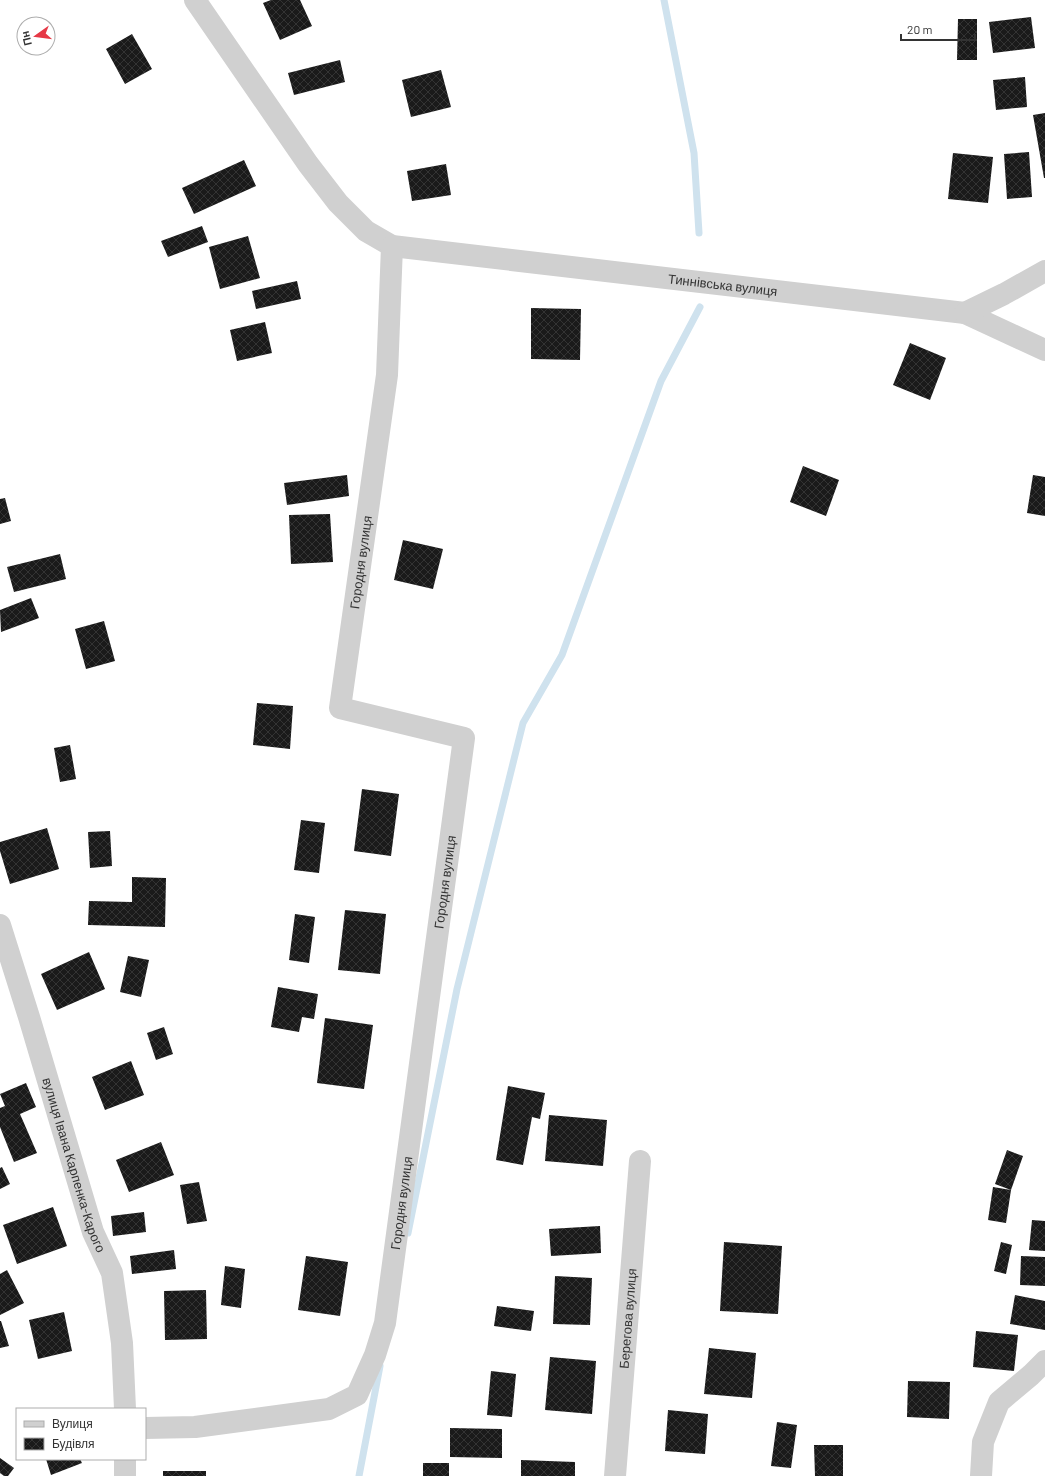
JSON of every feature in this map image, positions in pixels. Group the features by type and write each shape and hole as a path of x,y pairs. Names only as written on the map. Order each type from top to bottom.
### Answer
{"street":[{"path":"195,0 308,164 338,203 366,231 392,246"},
{"name":"Тиннівська вулиця","path":"392,246 965,313 1045,350"},
{"name":"Городня вулиця","path":"146,1428 196,1427 329,1409 357,1395 375,1355 385,1323 464,738 340,708 387,375 392,246"},
{"path":"965,313 1004,294 1045,271"},
{"name":"вулиця Івана Карпенка-Карого","path":"0,925 94,1232 112,1273 122,1344 125,1408"},
{"name":"Берегова вулиця","path":"615,1476 640,1161"},
{"path":"981,1476 983,1442 999,1402 1045,1361"},
{"path":"125,1460 125,1476"}],"building":[{"path":"271,0 300,0 312,26 280,40 263,3"},
{"path":"1031,17 1035,48 993,53 989,22"},
{"path":"958,19 977,19 977,60 957,60"},
{"path":"132,34 152,69 125,84 106,49"},
{"path":"340,60 345,82 294,95 288,73"},
{"path":"441,70 451,107 411,117 402,80"},
{"path":"1025,77 1027,107 996,110 993,80"},
{"path":"1045,113 1045,178 1044,178 1033,115"},
{"path":"1029,152 1032,197 1007,199 1004,154"},
{"path":"953,153 993,157 988,203 948,199"},
{"path":"244,160 256,186 194,214 182,188"},
{"path":"446,164 451,195 412,201 407,171"},
{"path":"202,226 208,242 168,257 161,241"},
{"path":"248,236 260,278 220,289 209,247"},
{"path":"297,281 301,299 256,309 252,291"},
{"path":"531,308 581,309 580,360 531,359"},
{"path":"265,322 272,353 237,361 230,330"},
{"path":"910,343 946,358 930,400 893,385"},
{"path":"803,466 839,480 826,516 790,502"},
{"path":"347,475 349,496 287,505 284,483"},
{"path":"1033,475 1045,477 1045,516 1027,513"},
{"path":"5,498 11,521 0,524 0,499"},
{"path":"330,514 333,562 291,564 289,515"},
{"path":"403,540 443,549 433,589 394,580"},
{"path":"60,554 66,579 14,592 7,567"},
{"path":"31,598 39,618 1,632 0,610"},
{"path":"104,621 115,661 86,669 75,629"},
{"path":"257,703 293,706 290,749 253,745"},
{"path":"70,745 76,779 60,782 54,748"},
{"path":"362,789 399,794 391,856 354,851"},
{"path":"301,820 325,823 319,873 294,870"},
{"path":"47,828 59,869 10,884 0,851 0,842"},
{"path":"110,831 112,866 90,868 88,832"},
{"path":"132,877 166,878 165,927 88,925 89,901 132,902"},
{"path":"345,910 386,914 380,974 338,970"},
{"path":"295,914 315,917 309,963 289,960"},
{"path":"89,952 105,989 57,1010 41,974"},
{"path":"128,956 149,960 141,997 120,992"},
{"path":"278,987 318,994 314,1019 302,1017 299,1032 271,1027"},
{"path":"325,1018 373,1025 364,1089 317,1083"},
{"path":"164,1027 173,1054 156,1060 147,1033"},
{"path":"131,1061 144,1095 105,1110 92,1077"},
{"path":"26,1083 36,1107 20,1114 37,1153 14,1162 0,1127 0,1108 5,1106 0,1094"},
{"path":"508,1086 545,1093 540,1119 532,1117 523,1165 496,1160"},
{"path":"549,1115 607,1120 603,1166 545,1161"},
{"path":"161,1142 174,1175 129,1192 116,1160"},
{"path":"1007,1150 1023,1156 1011,1190 995,1184"},
{"path":"2,1167 10,1184 0,1189 0,1168"},
{"path":"199,1182 207,1221 187,1224 180,1185"},
{"path":"993,1187 1011,1190 1006,1223 988,1220"},
{"path":"53,1207 67,1246 17,1264 3,1225"},
{"path":"144,1212 146,1232 113,1236 111,1216"},
{"path":"1032,1220 1045,1221 1045,1251 1029,1250"},
{"path":"600,1226 601,1253 551,1256 549,1229"},
{"path":"724,1242 782,1246 778,1314 720,1311"},
{"path":"1001,1242 1012,1245 1006,1274 994,1271"},
{"path":"174,1250 176,1269 132,1274 130,1256"},
{"path":"306,1256 348,1262 340,1316 298,1310"},
{"path":"1021,1256 1045,1257 1045,1286 1020,1285"},
{"path":"225,1266 245,1269 241,1308 221,1305"},
{"path":"7,1270 24,1303 0,1315 0,1274"},
{"path":"555,1276 592,1278 590,1325 553,1324"},
{"path":"206,1290 207,1339 165,1340 164,1291"},
{"path":"1015,1295 1045,1301 1045,1330 1010,1324"},
{"path":"497,1306 534,1311 531,1331 494,1326"},
{"path":"64,1312 72,1351 38,1359 29,1320"},
{"path":"0,1321 9,1346 0,1348"},
{"path":"976,1331 1018,1335 1014,1371 973,1367"},
{"path":"709,1348 756,1353 752,1398 704,1394"},
{"path":"550,1357 596,1361 592,1414 545,1410"},
{"path":"491,1371 516,1374 512,1417 487,1415"},
{"path":"908,1381 950,1382 949,1419 907,1417"},
{"path":"668,1410 708,1414 705,1454 665,1451"},
{"path":"777,1422 797,1425 791,1468 771,1466"},
{"path":"450,1428 502,1429 502,1458 450,1457"},
{"path":"814,1445 843,1445 843,1476 815,1476"},
{"path":"0,1458 14,1468 8,1476 4,1476 0,1473"},
{"path":"46,1460 80,1460 82,1463 51,1475"},
{"path":"521,1460 575,1462 575,1476 521,1476"},
{"path":"423,1463 449,1463 449,1476 423,1476"},
{"path":"163,1471 206,1471 206,1476 163,1476"}],"waterway":[{"path":"664,0 694,153 699,233"},
{"path":"408,1233 457,989 523,723 562,655 661,381 700,307"},
{"path":"359,1476 380,1366"}]}
